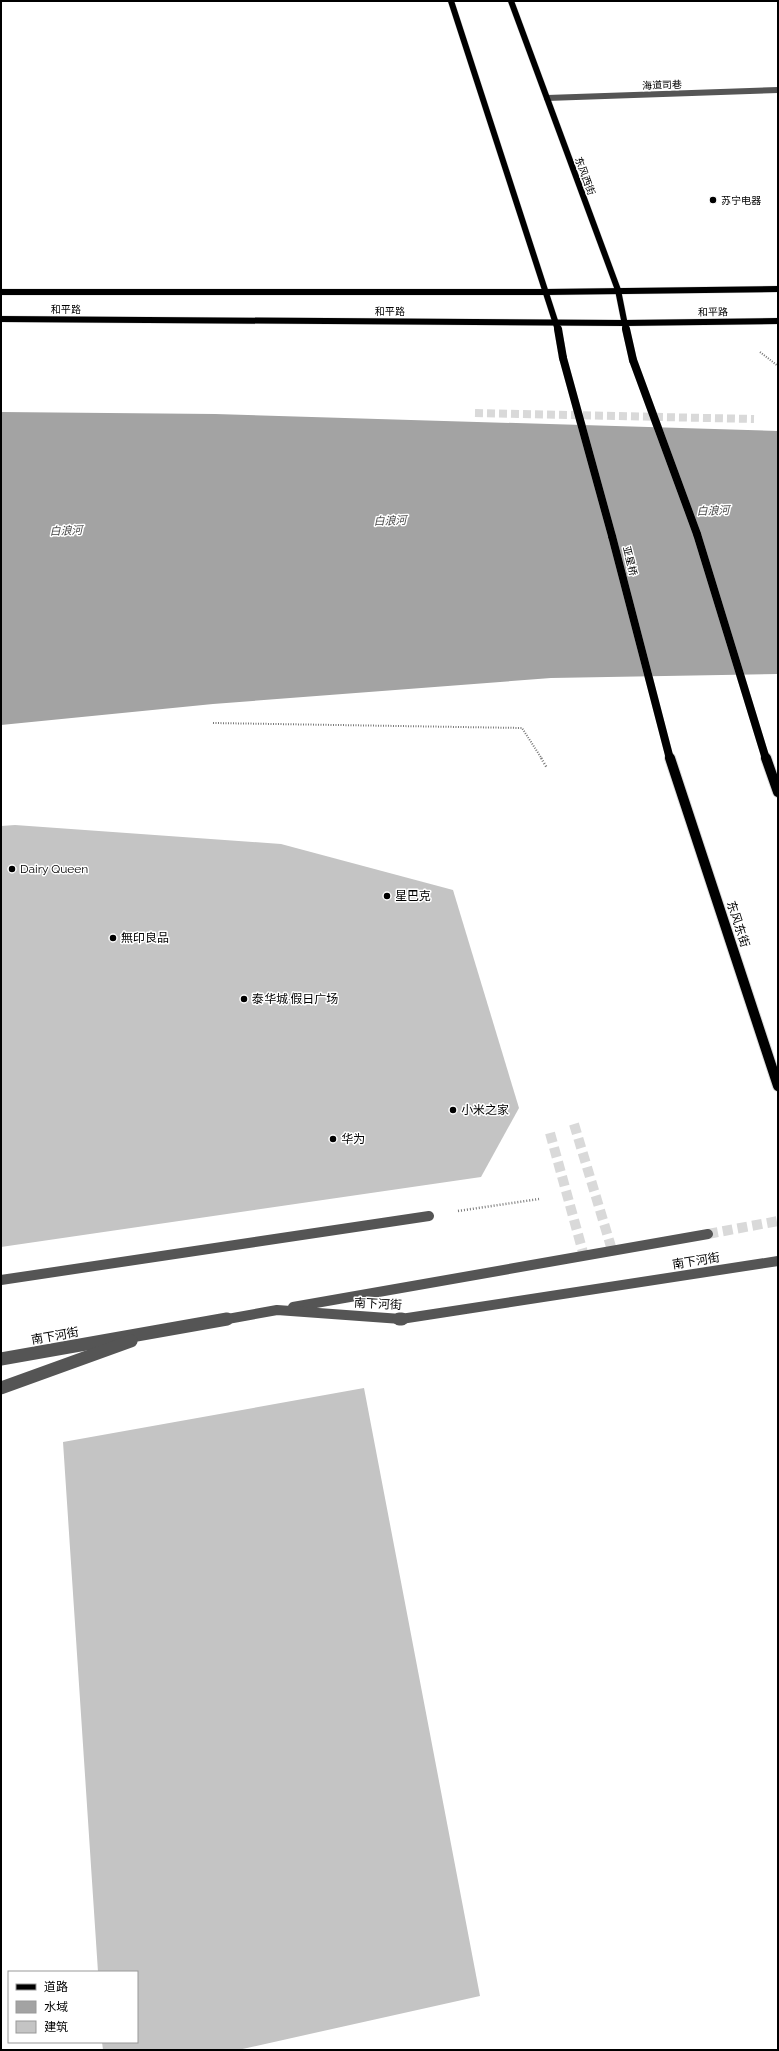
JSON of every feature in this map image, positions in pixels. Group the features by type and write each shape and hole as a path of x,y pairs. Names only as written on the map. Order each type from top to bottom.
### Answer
{"main road":[{"path":"451,1 557,322"},
{"name":"东风西街","path":"511,1 618,290 633,360 696,534 778,792"},
{"name":"和平路","path":"1,292 546,292 778,289"},
{"name":"和平路","path":"1,319 624,323 778,321"},
{"name":"亚星桥","path":"557,322 563,358 612,536 673,771"},
{"name":"东风东街","path":"673,771 778,1086"}],"street":[{"name":"海道司巷","path":"547,98 778,90"},
{"path":"1,1280 429,1216"},
{"path":"277,1310 708,1234"},
{"name":"南下河街","path":"1,1359 277,1310 401,1319 778,1262"},
{"path":"1,1388 157,1332"}],"path":[{"path":"213,723 522,728 546,768"},
{"path":"429,1216 539,1199"}],"water":[{"name":"白浪河","path":"1,412 215,414 778,431 778,674 551,678 213,704 1,725"}],"building":[{"name":"泰华城·假日广场","path":"15,825 281,844 453,890 519,1108 481,1177 1,1247 1,826"},
{"path":"364,1388 480,1996 238,2050 103,2050 102,2043 138,2043 138,1971 98,1971 63,1442"}],"tunnel":[{"path":"475,413 754,419"},
{"path":"574,1124 612,1250"},
{"path":"550,1133 584,1256"},
{"path":"708,1234 778,1221"}],"place":[{"name":"苏宁电器","path":"713,200"},
{"name":"Dairy Queen","path":"12,869"},
{"name":"星巴克","path":"387,896"},
{"name":"無印良品","path":"113,938"},
{"name":"泰华城·假日广场","path":"244,999"},
{"name":"小米之家","path":"453,1110"},
{"name":"华为","path":"333,1139"}]}
